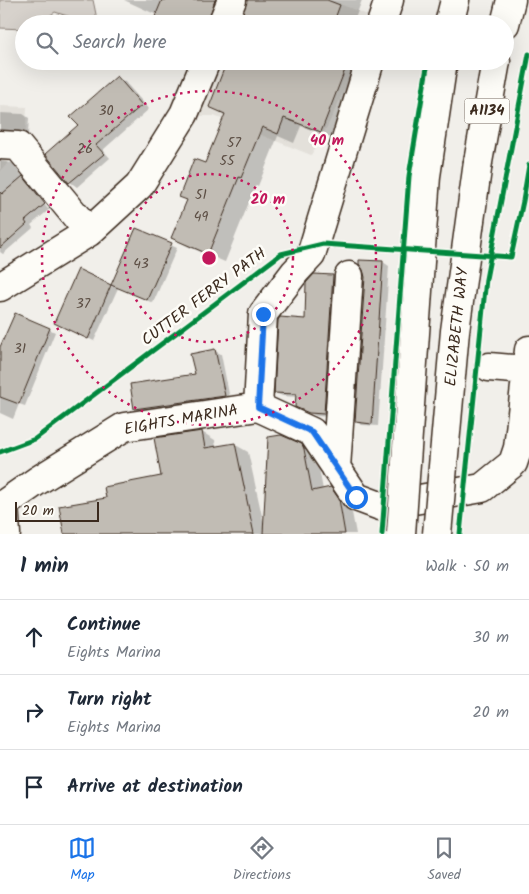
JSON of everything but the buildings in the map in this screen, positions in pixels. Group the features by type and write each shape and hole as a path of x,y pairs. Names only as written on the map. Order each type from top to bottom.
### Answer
{"main road":[{"path":"226,15 232,0"},
{"path":"384,15 389,0"},
{"path":"451,15 455,0"},
{"path":"507,15 511,0"},
{"path":"0,287 89,232 139,186 184,114 202,70"},
{"name":"EIGHTS MARINA","path":"258,407 263,314 295,272 312,255 367,70"},
{"path":"401,534 426,176 441,70"},
{"name":"ELIZABETH WAY","path":"437,534 455,331 478,162 494,70"},
{"path":"0,145 18,146 89,232"},
{"path":"336,468 349,276"},
{"path":"489,366 528,360"},
{"name":"EIGHTS MARINA","path":"6,534 4,504 37,481 124,427 258,407 312,432 356,497 380,506 482,488 514,463 518,448 528,360"}],"shaded area":[{"path":"0,0 93,0 96,15 64,15 55,12 50,15 15,15 15,29 0,28"},
{"path":"215,0 330,0 368,15 209,15"},
{"path":"189,70 354,70 328,125 311,155 214,116 171,116"},
{"path":"0,106 27,107 25,143 0,172"}],"cycle path":[{"path":"460,534 486,279 529,54"},
{"path":"382,534 409,176 427,70"},
{"name":"CUTTER FERRY PATH","path":"0,452 35,439 281,254 323,244 511,257 529,165"}],"route":[{"path":"263,314 258,407 312,432 356,497"}]}
